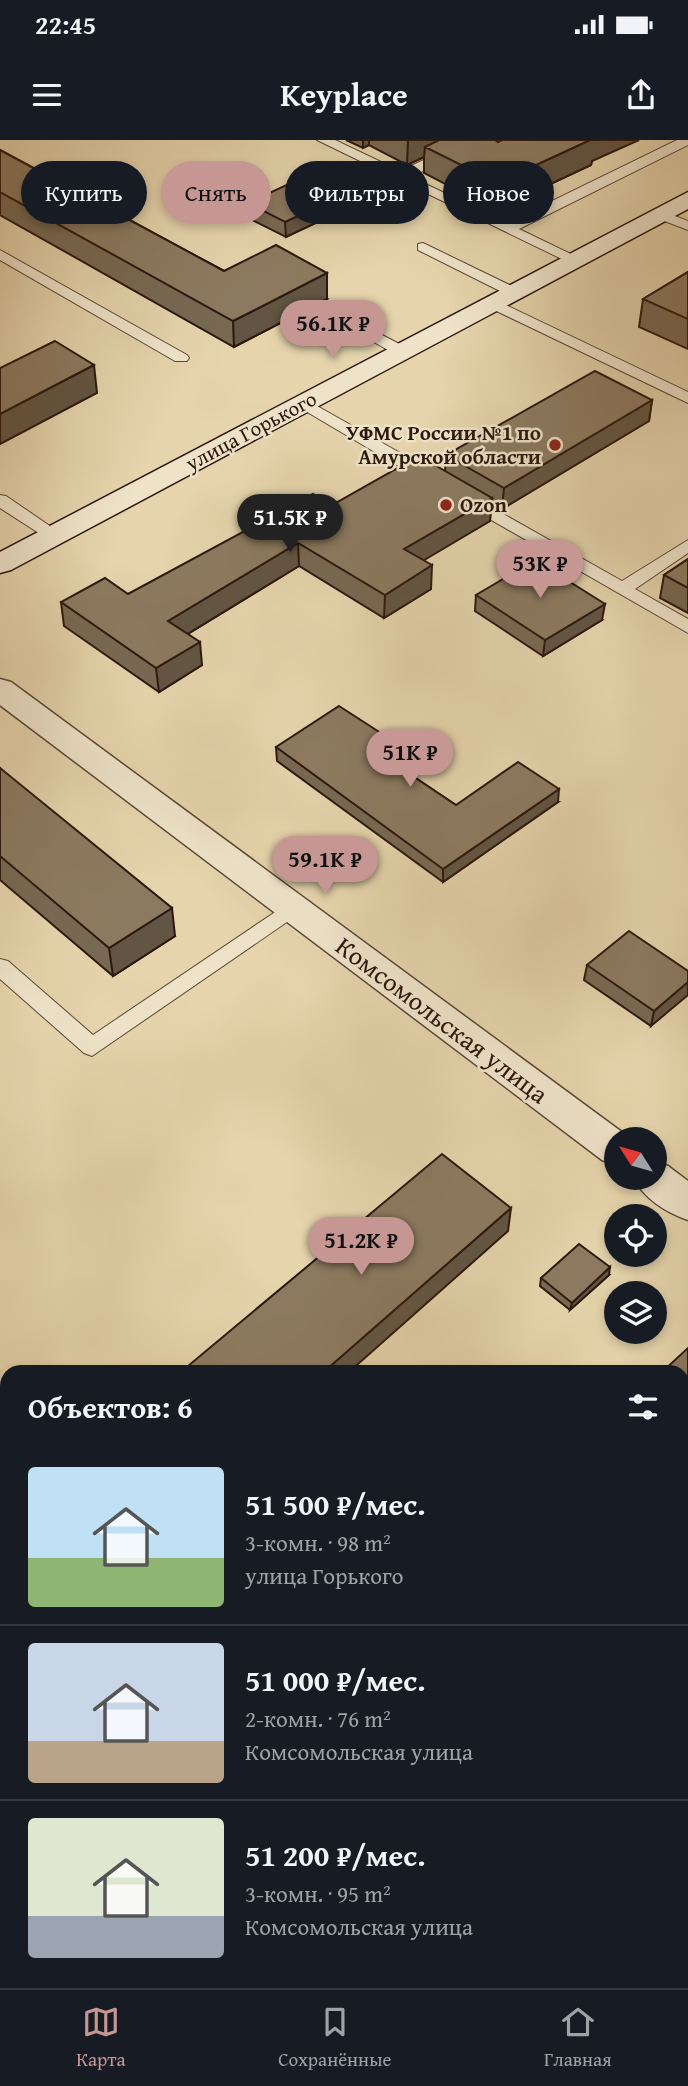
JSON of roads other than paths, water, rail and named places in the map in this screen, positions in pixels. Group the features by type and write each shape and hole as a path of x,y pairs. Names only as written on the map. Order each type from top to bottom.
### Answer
{"main road":[{"name":"улица Горького","path":"0,564 688,199"},
{"name":"Комсомольская улица","path":"0,688 604,1140"},
{"path":"667,1188 688,1203"}],"lane":[{"path":"324,140 367,161"},
{"path":"507,229 688,140"},
{"path":"429,162 467,142"},
{"path":"429,191 572,260"},
{"path":"659,214 688,226"},
{"path":"423,247 502,298 688,398"},
{"path":"0,254 181,358"},
{"path":"361,329 401,351"},
{"path":"303,403 688,627"},
{"path":"0,500 54,536"},
{"path":"622,589 688,545"},
{"path":"0,967 92,1047 293,908"}],"place":[{"name":"УФМС России №1 по Амурской области","path":"555,445"},
{"name":"Ozon","path":"446,505"}]}
